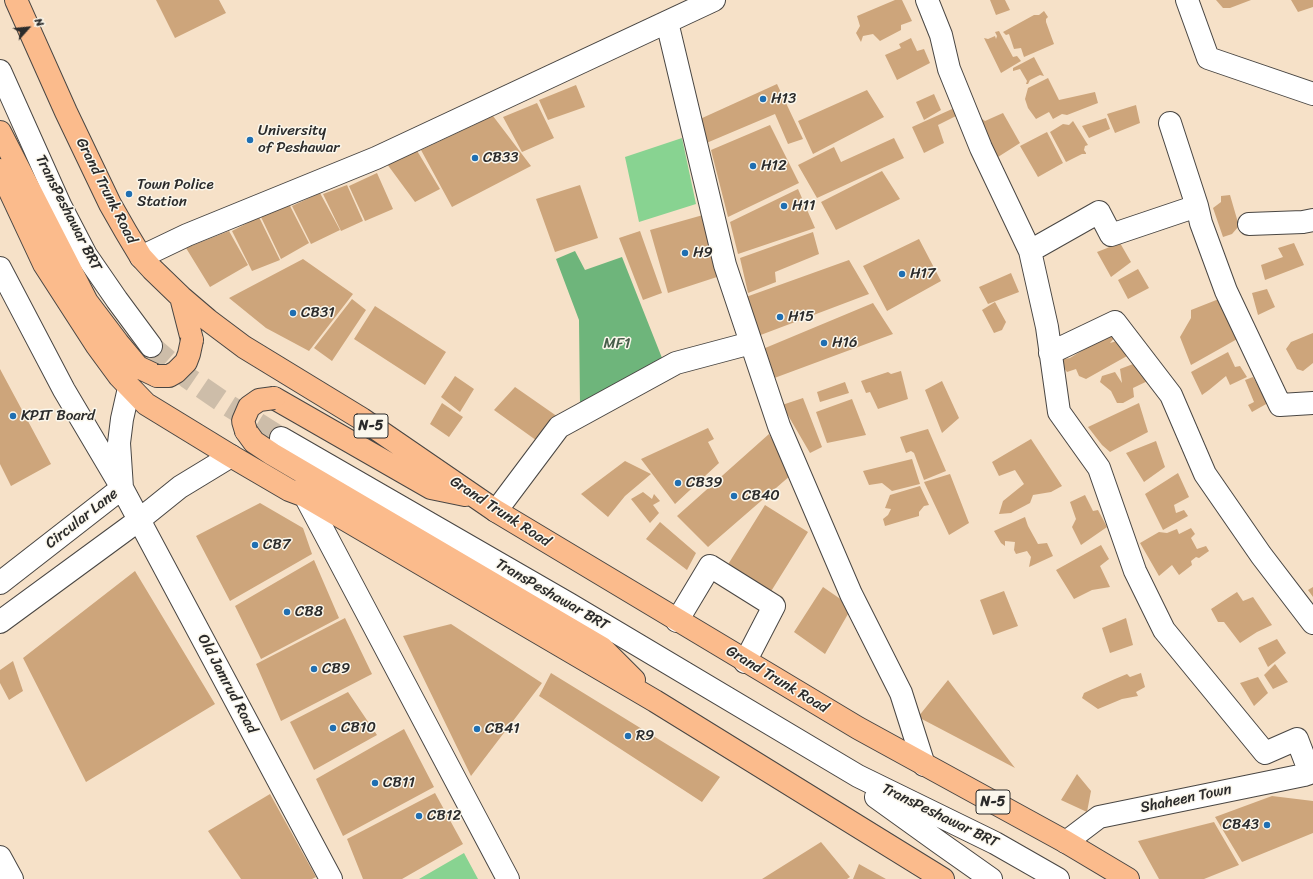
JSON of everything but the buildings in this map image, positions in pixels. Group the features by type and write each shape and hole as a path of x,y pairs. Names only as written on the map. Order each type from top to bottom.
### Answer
{"highway":[{"name":"Grand Trunk Road","path":"16,0 66,112 110,204 141,257 152,270 208,320 244,347 362,420 496,511 677,621 858,728 1066,842 1128,879"},
{"path":"0,132 87,302 118,344 138,366 157,376 169,376 176,372 186,362 189,354 192,340 181,297"},
{"path":"0,170 44,264 97,346 129,388 146,404 230,456 289,490 305,496 654,701 943,879"},
{"path":"476,498 431,488 274,398 259,400 249,407 243,421 246,431 254,442 272,454 602,648 654,701"}],"street":[{"path":"141,257 187,235 376,158 714,0"},
{"path":"927,0 941,35 949,70 982,148 1030,252 1046,327 1058,412 1099,468 1135,570 1164,630 1265,753 1297,739 1312,772"},
{"path":"1187,0 1208,58 1313,94"},
{"path":"667,22 724,265 779,426 851,594 901,692 924,765"},
{"name":"TransPeshawar BRT","path":"0,71 60,205 86,255 151,346"},
{"path":"1170,123 1197,206 1201,223 1226,291 1280,405 1313,403"},
{"path":"1030,252 1099,212 1111,235 1197,206"},
{"path":"1249,224 1303,222 1313,220"},
{"name":"Old Jamrud Road","path":"0,268 64,390 122,488 331,879"},
{"path":"1050,353 1115,322 1171,395 1205,474 1261,555 1313,623"},
{"path":"496,511 559,427 676,363 751,343"},
{"name":"Circular Lane","path":"0,583 122,488 119,443 122,419 129,388"},
{"name":"TransPeshawar BRT","path":"281,438 569,604 864,780 995,843 1058,879"},
{"path":"0,622 139,520 180,487 230,456"},
{"path":"305,496 508,879"},
{"path":"677,621 710,566 774,606 745,662"},
{"name":"TransPeshawar BRT","path":"821,755 933,839 991,879"},
{"name":"Shaheen Town","path":"1066,842 1099,817 1312,772"},
{"path":"0,857 12,879"}],"green space":[{"path":"682,138 696,204 639,222 625,157"},
{"name":"MF1","path":"575,251 585,270 622,257 664,363 580,405 579,320 556,259"},
{"path":"464,853 478,879 419,879"}],"tunnel":[{"path":"151,346 188,378 226,404 281,438"}],"place":[{"name":"H13","path":"763,99"},
{"name":"University of Peshawar","path":"250,140"},
{"name":"CB33","path":"475,158"},
{"name":"H12","path":"753,166"},
{"name":"Town Police Station","path":"129,194"},
{"name":"H11","path":"784,206"},
{"name":"H9","path":"685,253"},
{"name":"H17","path":"902,274"},
{"name":"CB31","path":"293,313"},
{"name":"H15","path":"780,317"},
{"name":"H16","path":"824,343"},
{"name":"KPIT Board","path":"13,416"},
{"name":"CB39","path":"678,483"},
{"name":"CB40","path":"734,496"},
{"name":"CB7","path":"255,545"},
{"name":"CB8","path":"287,612"},
{"name":"CB9","path":"314,669"},
{"name":"CB10","path":"333,728"},
{"name":"CB41","path":"477,729"},
{"name":"R9","path":"628,736"},
{"name":"CB11","path":"375,783"},
{"name":"CB12","path":"419,816"},
{"name":"CB43","path":"1267,825"}]}
